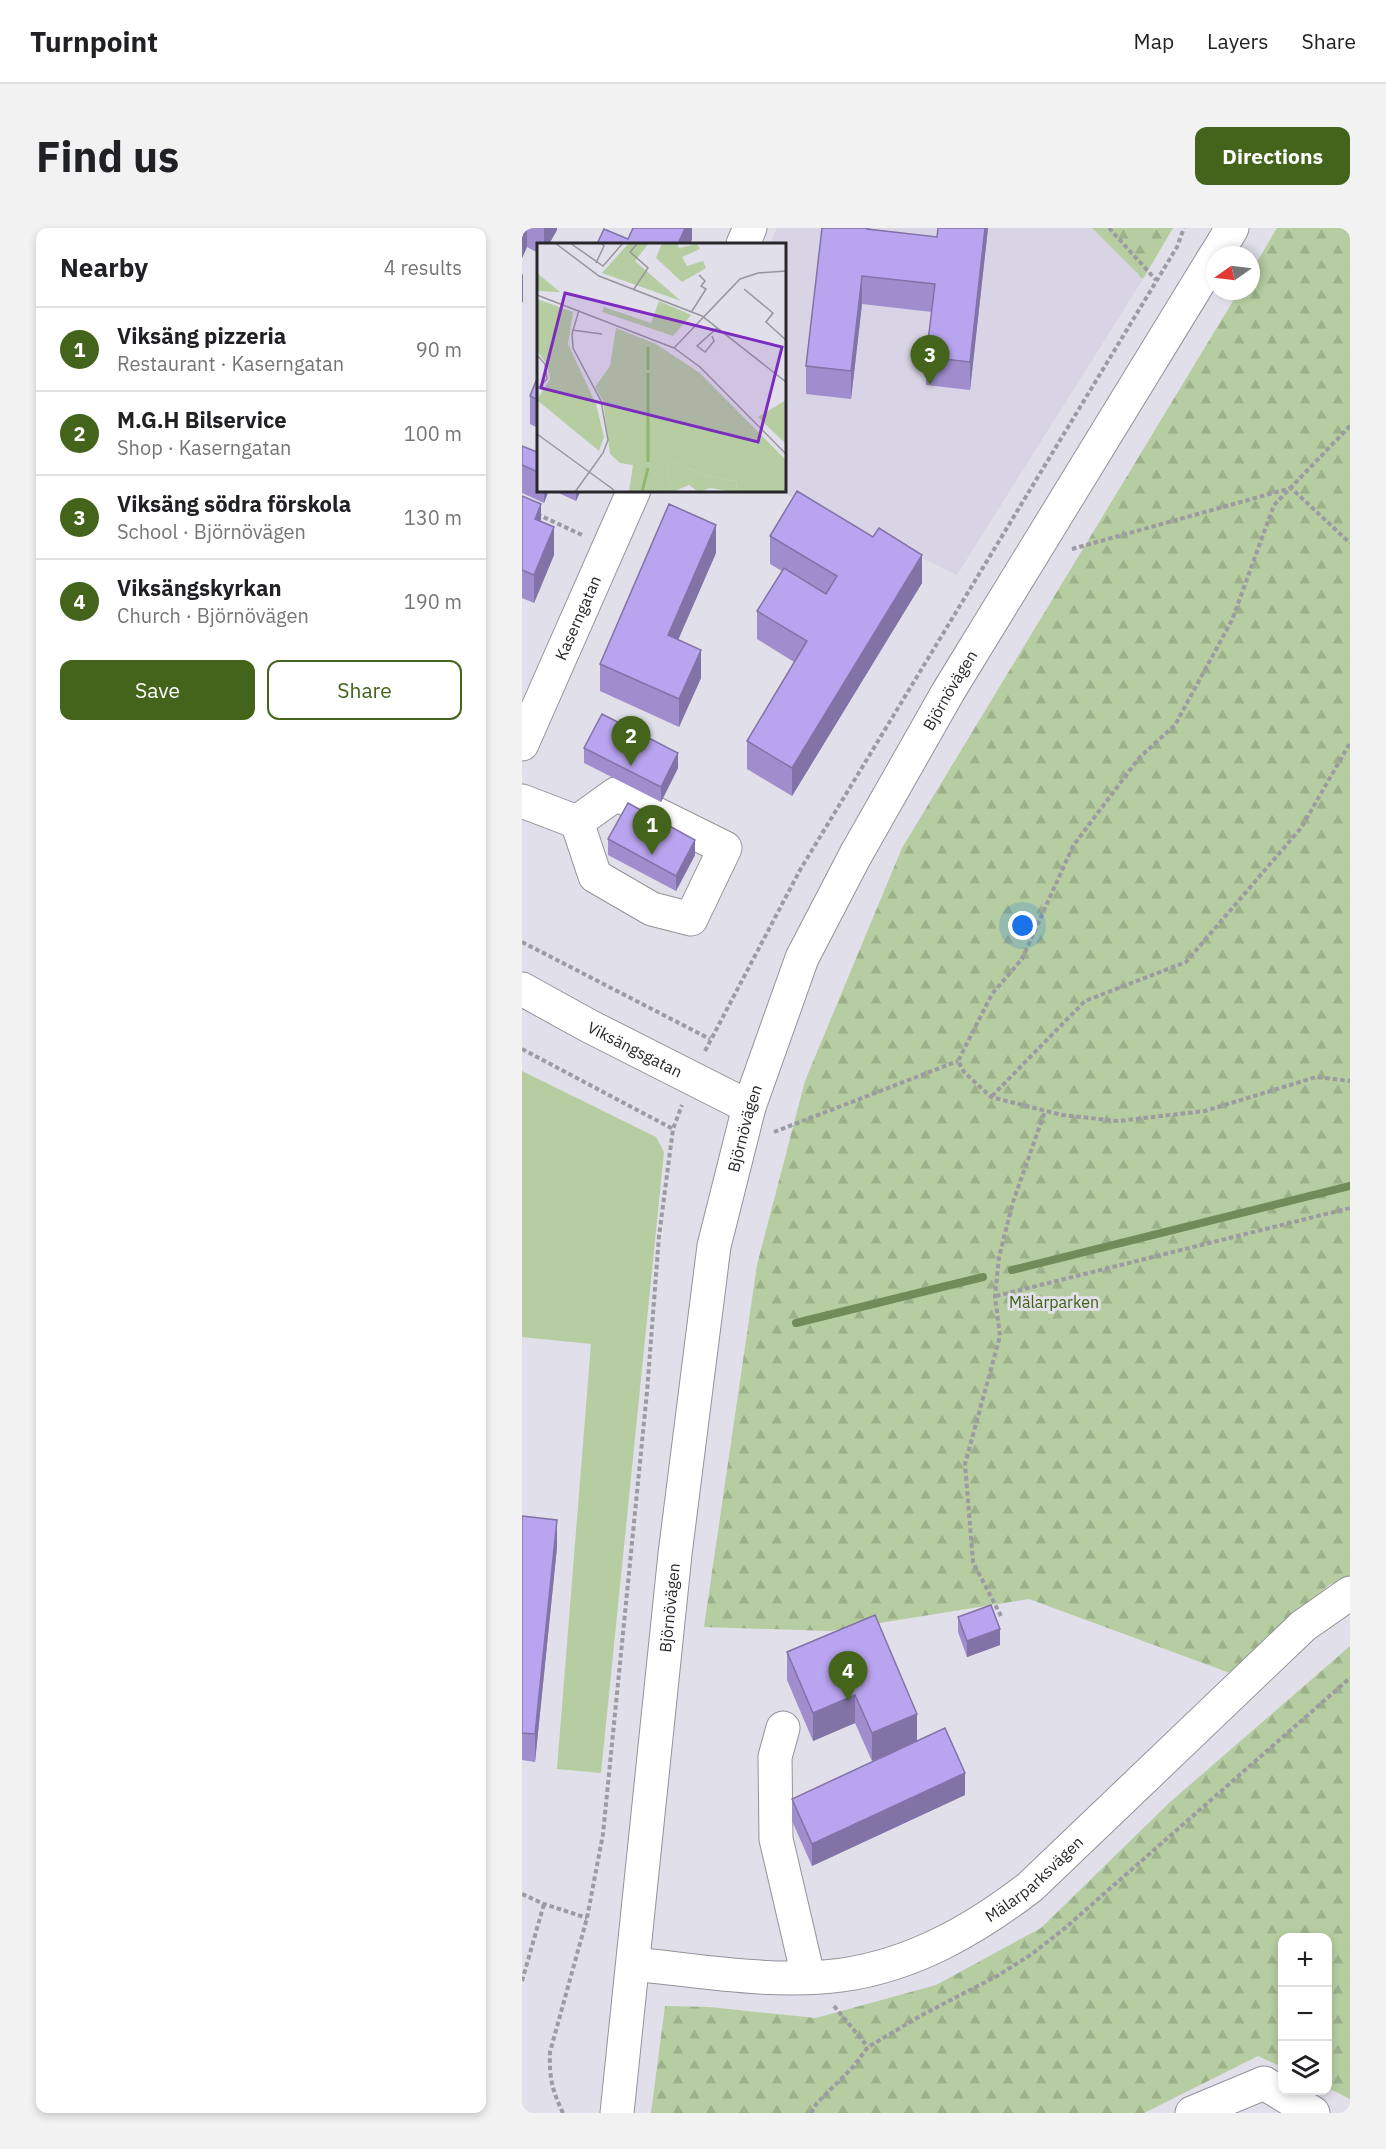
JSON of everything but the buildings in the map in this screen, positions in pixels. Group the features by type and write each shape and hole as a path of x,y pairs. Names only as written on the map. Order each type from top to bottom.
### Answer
{"main road":[{"path":"743,243 750,228"},
{"name":"Björnövägen","path":"1221,246 1232,228"},
{"name":"Björnövägen","path":"617,2113 675,1554 714,1246 749,1107 802,958 855,856 948,692 1206,271"},
{"name":"Kaserngatan","path":"522,744 633,492"},
{"path":"522,801 577,822"},
{"name":"Viksängsgatan","path":"522,989 589,1026 749,1107"},
{"name":"Mälarparksvägen","path":"633,1964 758,1977 842,1975 883,1966 923,1953 961,1935 1030,1887 1303,1626 1350,1593"},
{"path":"783,1728 775,1757 776,1839 808,1976"},
{"path":"1192,2113 1264,2083 1313,2113"}],"path":[{"path":"1109,228 1156,280"},
{"path":"767,1134 958,1061 992,994 1022,959 1073,846 1139,759 1175,725 1232,620 1274,505 1350,426"},
{"path":"1291,488 1350,543"},
{"path":"1070,550 1291,488"},
{"path":"533,512 609,547"},
{"path":"991,1097 1085,1001 1186,962 1301,828 1350,743"},
{"path":"522,942 710,1039"},
{"path":"522,1049 673,1129"},
{"path":"958,1061 964,1071 991,1097 1062,1115 1118,1121 1205,1111 1316,1077 1350,1081"},
{"path":"1001,1616 973,1562 965,1464 1000,1336 996,1296 999,1257 1013,1202 1045,1111"},
{"path":"996,1296 1350,1208"},
{"path":"811,2113 817,2103 853,2067 868,2047 922,2015 997,1976 1032,1954 1065,1928 1350,1678"},
{"path":"522,1893 544,1904 587,1918"},
{"path":"522,1981 544,1904"},
{"path":"808,1976 868,2047"},
{"path":"555,2037 550,2052 549,2071 552,2087 563,2113"}],"shaded area":[{"path":"777,228 1092,228 1143,279 957,575 782,492 786,492 786,243 770,243"}],"green space":[{"path":"1092,228 1173,228 1143,279"},
{"name":"Mälarparken","path":"1277,228 1350,228 1350,1576 1329,1585 1230,1673 1029,1599 830,1631 704,1627 757,1265 805,1081 902,848 1234,300 1260,300 1260,257"},
{"path":"522,1071 656,1137 664,1152 601,1773 557,1769 591,1344 522,1337"},
{"path":"1350,1646 1350,2099 1332,2090 1332,1933 1278,1933 1278,2065 1258,2056 1144,2113 651,2113 665,2006 709,2007 816,2018 936,1985 1041,1928 1169,1803"}],"waterway":[{"path":"1012,1270 1350,1186"},
{"path":"796,1323 983,1277"}],"place":[{"name":"Viksäng södra förskola","path":"930,385"},
{"name":"M.G.H Bilservice","path":"631,766"},
{"name":"Viksäng pizzeria","path":"652,855"},
{"name":"Viksängskyrkan","path":"848,1701"}]}
